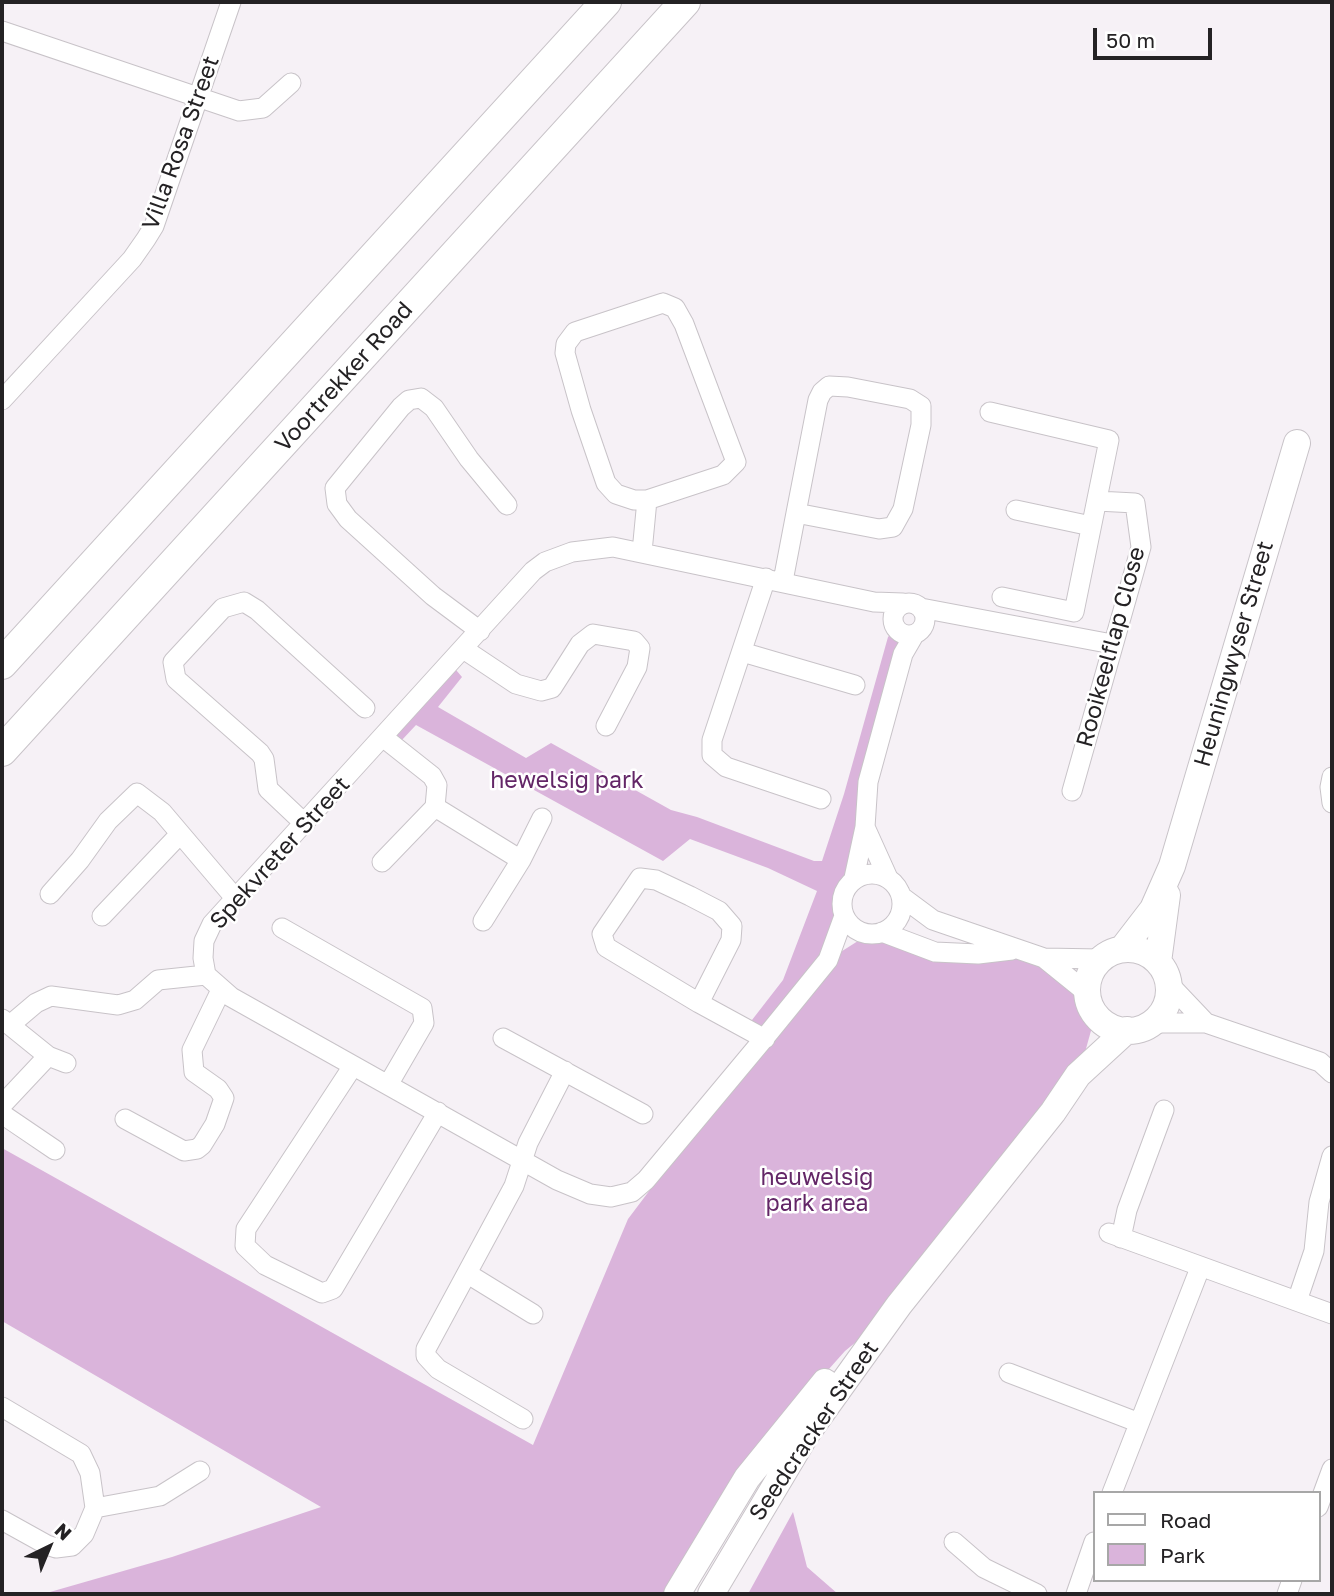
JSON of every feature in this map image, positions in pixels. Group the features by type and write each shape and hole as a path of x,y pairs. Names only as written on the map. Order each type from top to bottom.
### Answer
{"main road":[{"path":"549,64 594,2"},
{"path":"2,664 606,2"},
{"name":"Voortrekker Road","path":"2,751 685,2"}],"street":[{"name":"Villa Rosa Street","path":"2,400 132,259 154,226 231,2"},
{"path":"2,31 239,111 256,111 272,102 291,83"},
{"path":"663,303 674,309 684,324 736,462 723,475 647,500 616,494 606,482 565,352 569,337 575,332 663,303"},
{"path":"796,513 879,529 893,527 903,509 921,425 921,406 911,399 835,386 825,388 818,400 796,513 774,580 742,652 712,740 712,755 726,767 821,799"},
{"path":"481,631 422,587 348,519 337,504 335,488 401,407 409,400 421,398 435,408 468,459 508,505"},
{"path":"990,412 1109,440 1074,612 1002,597"},
{"name":"Heuningwyser Street","path":"1112,953 1153,909 1172,866 1297,443"},
{"path":"642,552 647,500"},
{"name":"Rooikeelflap Close","path":"1072,791 1139,557 1141,536 1135,503 1097,501"},
{"path":"1016,510 1091,526"},
{"name":"Spekvreter Street","path":"206,975 204,941 212,925 465,650 533,571 555,557 601,547 642,552 874,602 909,620"},
{"path":"304,824 268,789 260,753 176,679 173,662 223,608 231,603 244,603 257,610 365,708"},
{"path":"2,1105 57,1059 6,1022 51,996 118,1005 135,1000 158,980 206,975 220,990 557,1180 590,1194 611,1197 632,1192 646,1180 828,960 844,916 842,895 854,878 865,827 868,782 903,654 909,620 946,611 1112,644"},
{"path":"465,650 516,684 541,691 552,688 580,644 593,634 634,640 640,648 637,667 606,726"},
{"path":"742,652 855,685"},
{"path":"382,862 435,807 437,785 432,776 384,738"},
{"path":"1332,777 1332,803"},
{"path":"50,894 134,794 143,795 154,804 235,898"},
{"path":"435,807 521,860"},
{"path":"482,921 521,860 542,818"},
{"path":"865,827 888,878 902,897 933,920 1044,958 1136,949 1164,973 1206,1023"},
{"path":"102,916 180,834"},
{"name":"Heuningwyser Street","path":"1164,973 1172,866"},
{"path":"854,878 870,873 888,878"},
{"path":"699,1003 731,940 732,926 724,915 709,906 656,880 640,878 602,934 603,943 616,954 699,1003 765,1039"},
{"path":"828,960 899,918 902,897"},
{"path":"844,916 853,927 879,932 935,952 978,954 1016,949"},
{"path":"879,932 933,920"},
{"path":"282,928 422,1008 424,1023 388,1085"},
{"path":"1091,1004 1088,980 1112,953"},
{"path":"1044,958 1091,1004 1107,1026 1206,1023 1328,1065"},
{"path":"1139,1027 1166,1006 1164,973"},
{"path":"125,1119 184,1151 197,1149 202,1144 215,1124 224,1098 218,1089 194,1072 192,1050 220,990"},
{"name":"Seedcracker Street","path":"1078,1075 1091,1004"},
{"name":"Seedcracker Street","path":"711,1594 798,1446 899,1305 1053,1112 1078,1075 1139,1027"},
{"path":"503,1038 643,1114"},
{"path":"353,1066 246,1229 244,1246 265,1265 322,1293 333,1289 438,1112"},
{"path":"523,1419 438,1369 426,1356 428,1343 514,1186 521,1158 565,1070"},
{"path":"1164,1110 1115,1236 1332,1314"},
{"path":"2,1114 55,1150"},
{"path":"1297,1301 1314,1251 1319,1202 1332,1156"},
{"path":"1314,1251 1332,1222"},
{"path":"1113,1491 1137,1422 1200,1268"},
{"path":"468,1274 533,1314"},
{"name":"Seedcracker Street","path":"677,1594 734,1497 758,1463 812,1395 899,1305"},
{"path":"1009,1373 1137,1422"},
{"path":"2,1407 81,1454 90,1473 94,1508 78,1541 64,1548 47,1545 2,1520"},
{"path":"1320,1502 1332,1469"},
{"path":"94,1508 160,1496 200,1471"},
{"path":"954,1542 984,1568 1037,1594"},
{"path":"1076,1594 1092,1548"}],"green space":[{"name":"heuwelsig park area","path":"895,629 903,654 848,884 842,895 844,916 828,960 869,934 1044,958 1094,1020 1082,1063 895,1310 845,1351 762,1444 670,1594 43,1594 172,1557 321,1507 2,1321 2,1148 533,1445 628,1219 764,1039 745,1029 783,980 817,891 768,868 690,839 663,861 416,725 401,741 392,730 451,664 462,677 438,707 526,758 551,743 671,810 697,817 814,861 822,861 844,794 888,637"},
{"path":"793,1512 807,1567 838,1594 748,1594"}],"park label":[{"name":"hewelsig park","path":"567,781"}]}
